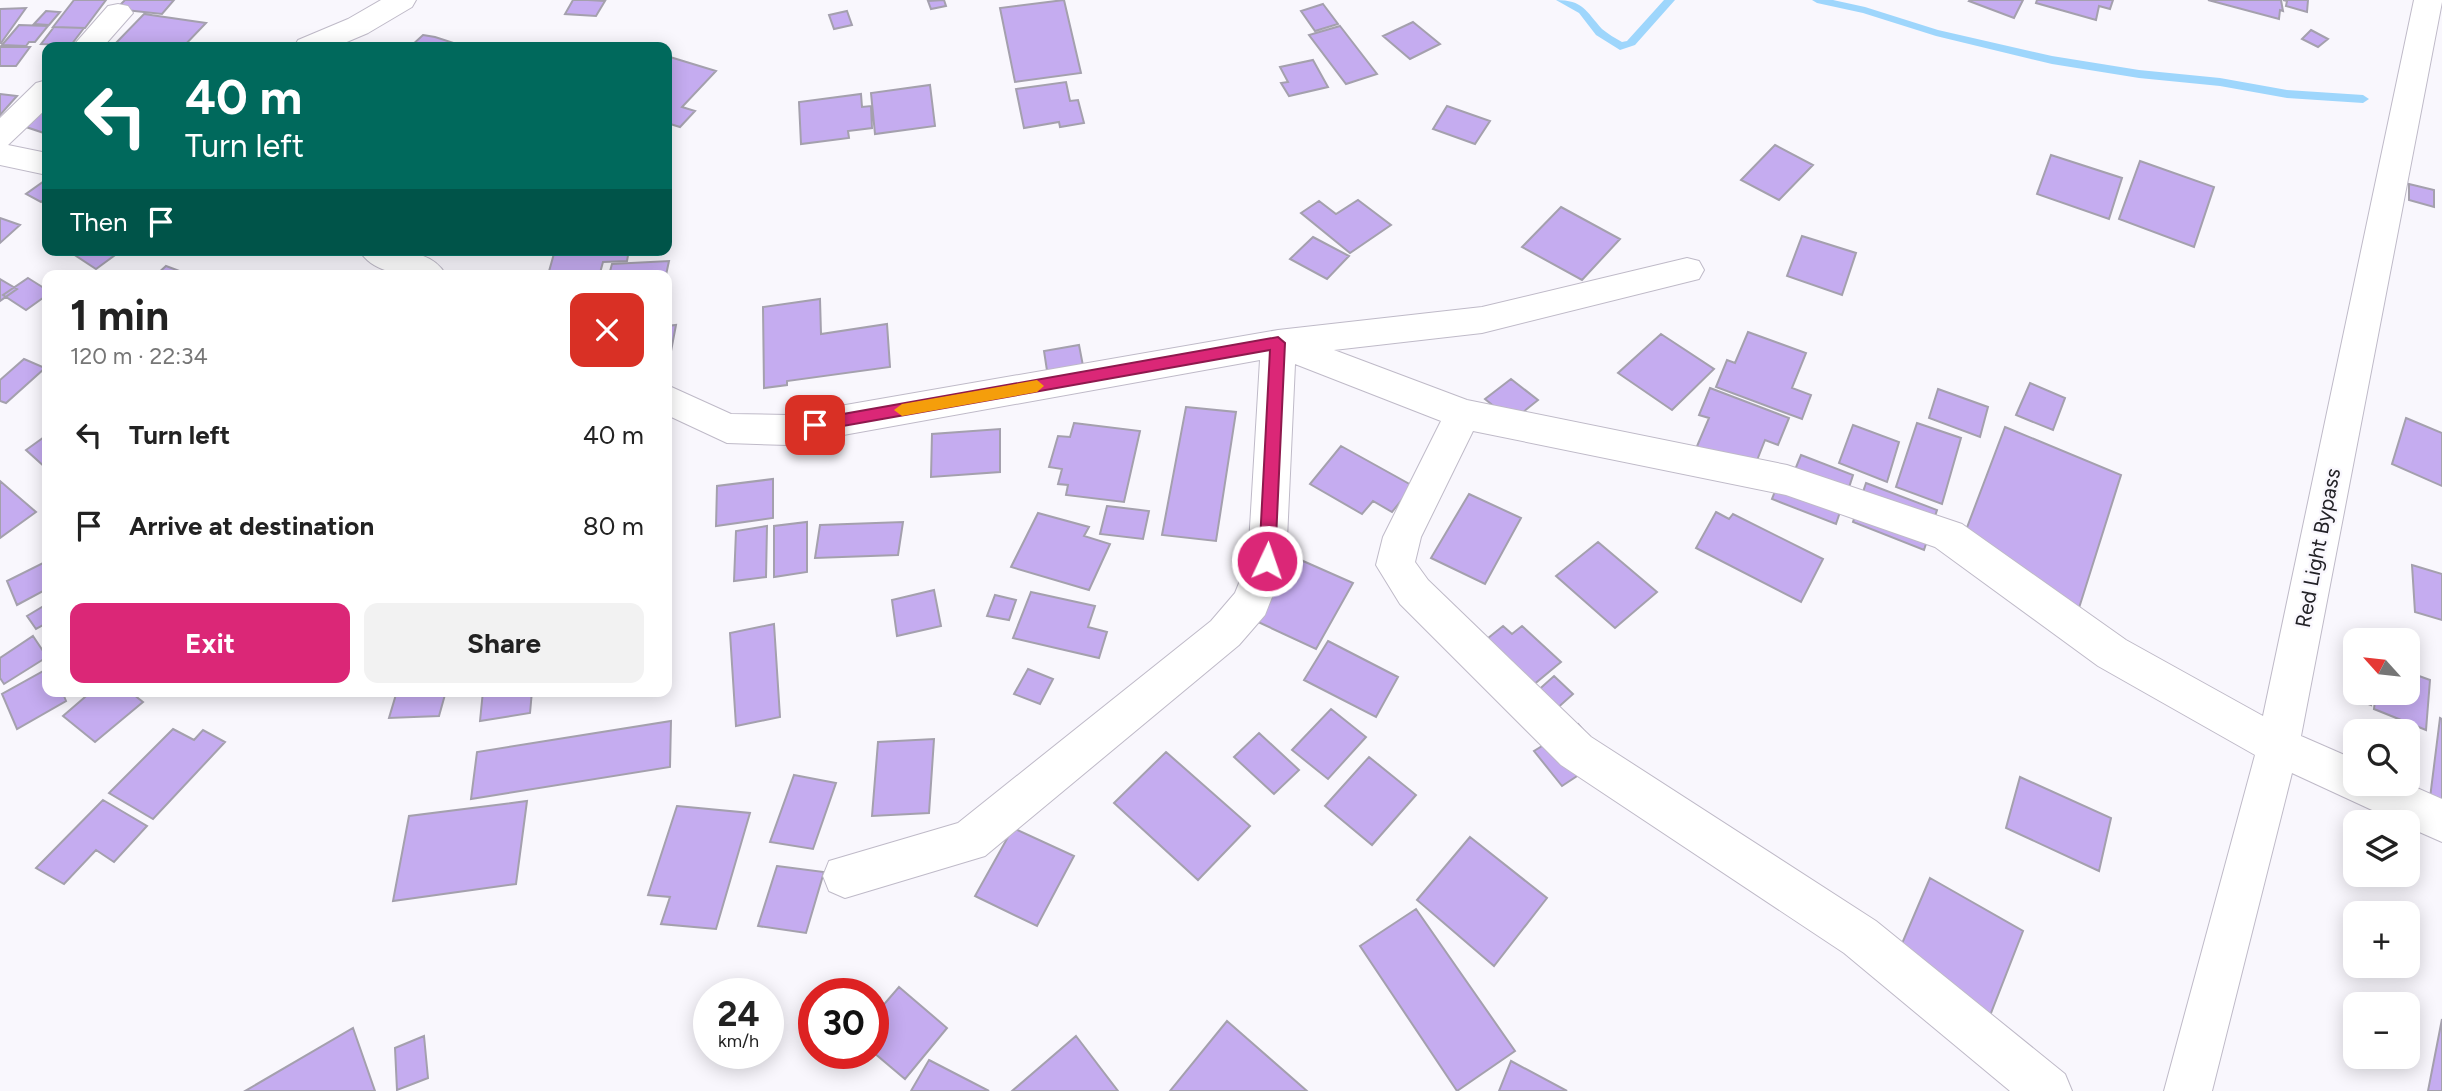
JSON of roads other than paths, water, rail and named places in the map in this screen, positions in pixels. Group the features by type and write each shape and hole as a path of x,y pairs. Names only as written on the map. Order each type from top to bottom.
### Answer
{"street":[{"path":"321,42 358,26 402,0"},
{"name":"Red Light Bypass","path":"2188,1091 2278,746 2421,2"},
{"path":"92,42 118,13"},
{"path":"0,136 42,95"},
{"path":"0,154 42,163"},
{"path":"389,256 418,270"},
{"path":"672,401 727,428 788,430 1278,343 1482,320 1687,270"},
{"path":"1278,343 1463,414 1787,480 1948,535 2112,653 2278,746 2343,775"},
{"path":"845,876 970,841 1225,633 1251,603 1267,561 1278,343"},
{"path":"1463,414 1402,537 1395,565 1414,592 1576,751 1860,937 2048,1091"},
{"path":"2387,796 2442,821"}],"waterway":[{"path":"1561,0 1583,11 1600,33 1620,46 1631,43 1670,0"},
{"path":"1817,0 1865,10 1936,33 2052,60 2139,74 2220,82 2287,94 2363,99"}]}
